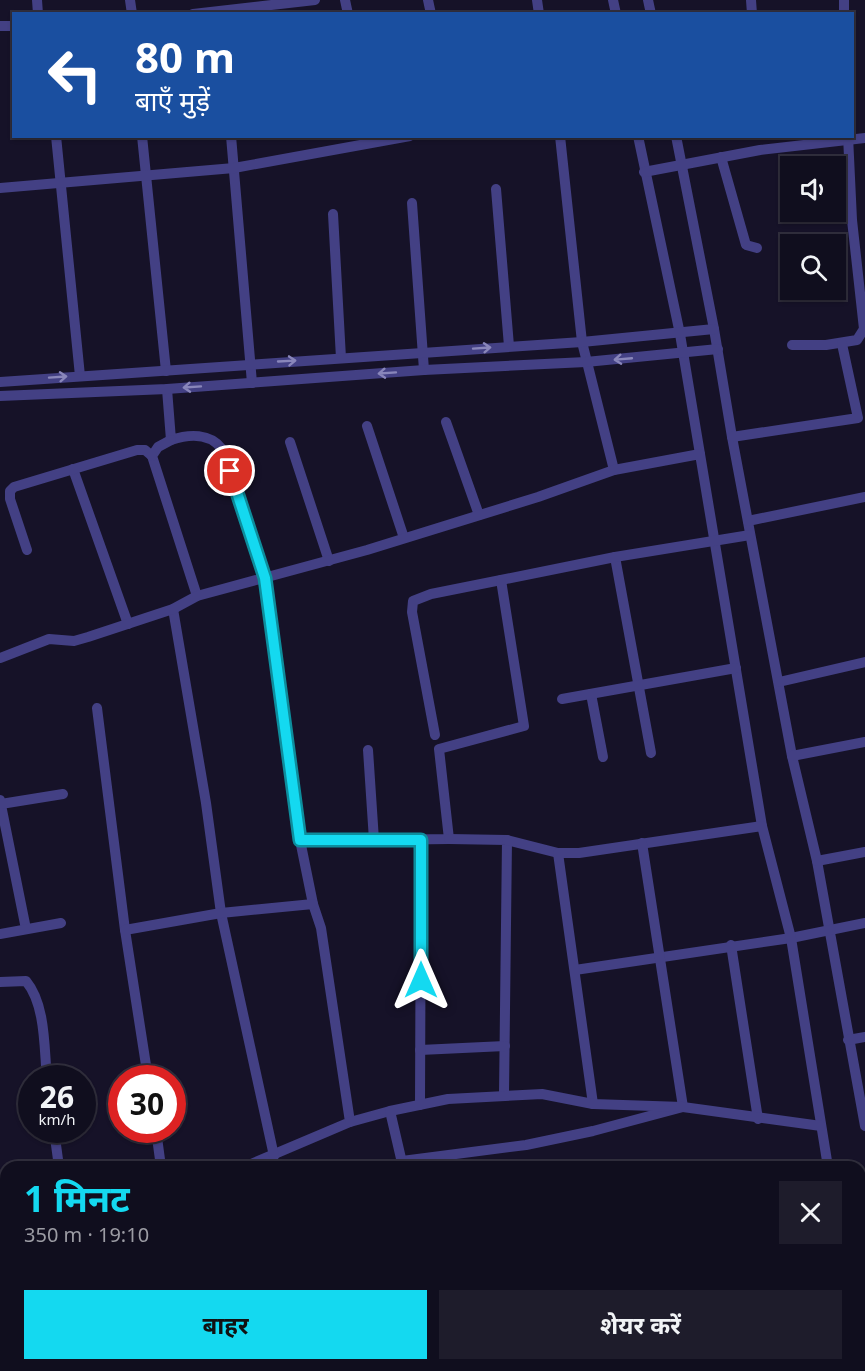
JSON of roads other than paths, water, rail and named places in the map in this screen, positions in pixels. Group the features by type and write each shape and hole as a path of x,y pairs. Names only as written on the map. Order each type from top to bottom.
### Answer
{"street":[{"path":"202,12 221,8 315,0"},
{"path":"56,138 80,376"},
{"path":"142,138 166,371"},
{"path":"231,138 252,383"},
{"path":"0,188 234,168 392,138"},
{"path":"560,138 582,342 614,470"},
{"path":"638,138 680,334 681,354 700,454 762,826 791,938 827,1161"},
{"path":"676,138 718,349 732,437 792,756 817,861 865,1126"},
{"path":"759,138 760,150"},
{"path":"644,172 760,150 848,138 865,138"},
{"path":"792,345 842,344 857,340 864,329 852,220 848,138"},
{"path":"721,157 746,245 757,248"},
{"path":"496,189 509,346"},
{"path":"412,203 424,370"},
{"path":"333,214 341,358"},
{"path":"0,382 582,342 714,329"},
{"path":"732,437 862,417 842,344"},
{"path":"0,396 167,389 424,370 586,362 718,349"},
{"path":"167,389 171,440"},
{"path":"446,422 480,515"},
{"path":"367,426 404,538"},
{"path":"152,456 158,447 184,435 202,436 217,442 222,449 265,578 300,840 313,904 321,928 350,1122"},
{"path":"290,442 328,561"},
{"path":"27,550 10,499 10,491 14,487 137,450 145,450 152,456 196,596"},
{"path":"0,658 49,639 74,641 173,609 196,596 328,561 480,515 614,470 700,454"},
{"path":"73,469 128,624"},
{"path":"748,521 865,497"},
{"path":"435,735 412,612 413,601 431,594 615,557 750,535"},
{"path":"615,557 651,753"},
{"path":"449,839 439,749 524,726 501,580"},
{"path":"173,609 206,803 221,913 274,1156"},
{"path":"779,682 865,662"},
{"path":"562,699 736,668"},
{"path":"591,694 603,757"},
{"path":"97,708 125,930 146,1065"},
{"path":"792,756 865,744"},
{"path":"368,750 374,840"},
{"path":"26,929 0,802 63,794"},
{"path":"300,840 507,840 558,853 579,853 762,826"},
{"path":"420,1105 421,840"},
{"path":"504,1094 507,840"},
{"path":"642,843 683,1107"},
{"path":"817,861 865,852"},
{"path":"558,853 593,1104"},
{"path":"125,930 221,913 313,904"},
{"path":"0,934 61,923"},
{"path":"575,970 731,945 791,938 865,923"},
{"path":"731,945 758,1119"},
{"path":"0,982 26,981 32,988 39,1009 45,1065"},
{"path":"848,1040 865,1037"},
{"path":"420,1050 505,1046"},
{"path":"260,1161 350,1122 390,1111 504,1094 542,1094 593,1104 683,1107 820,1126"},
{"path":"422,1161 526,1145 593,1131 683,1107"},
{"path":"390,1111 402,1161"},
{"path":"55,1143 57,1161"},
{"path":"158,1143 160,1161"}]}
